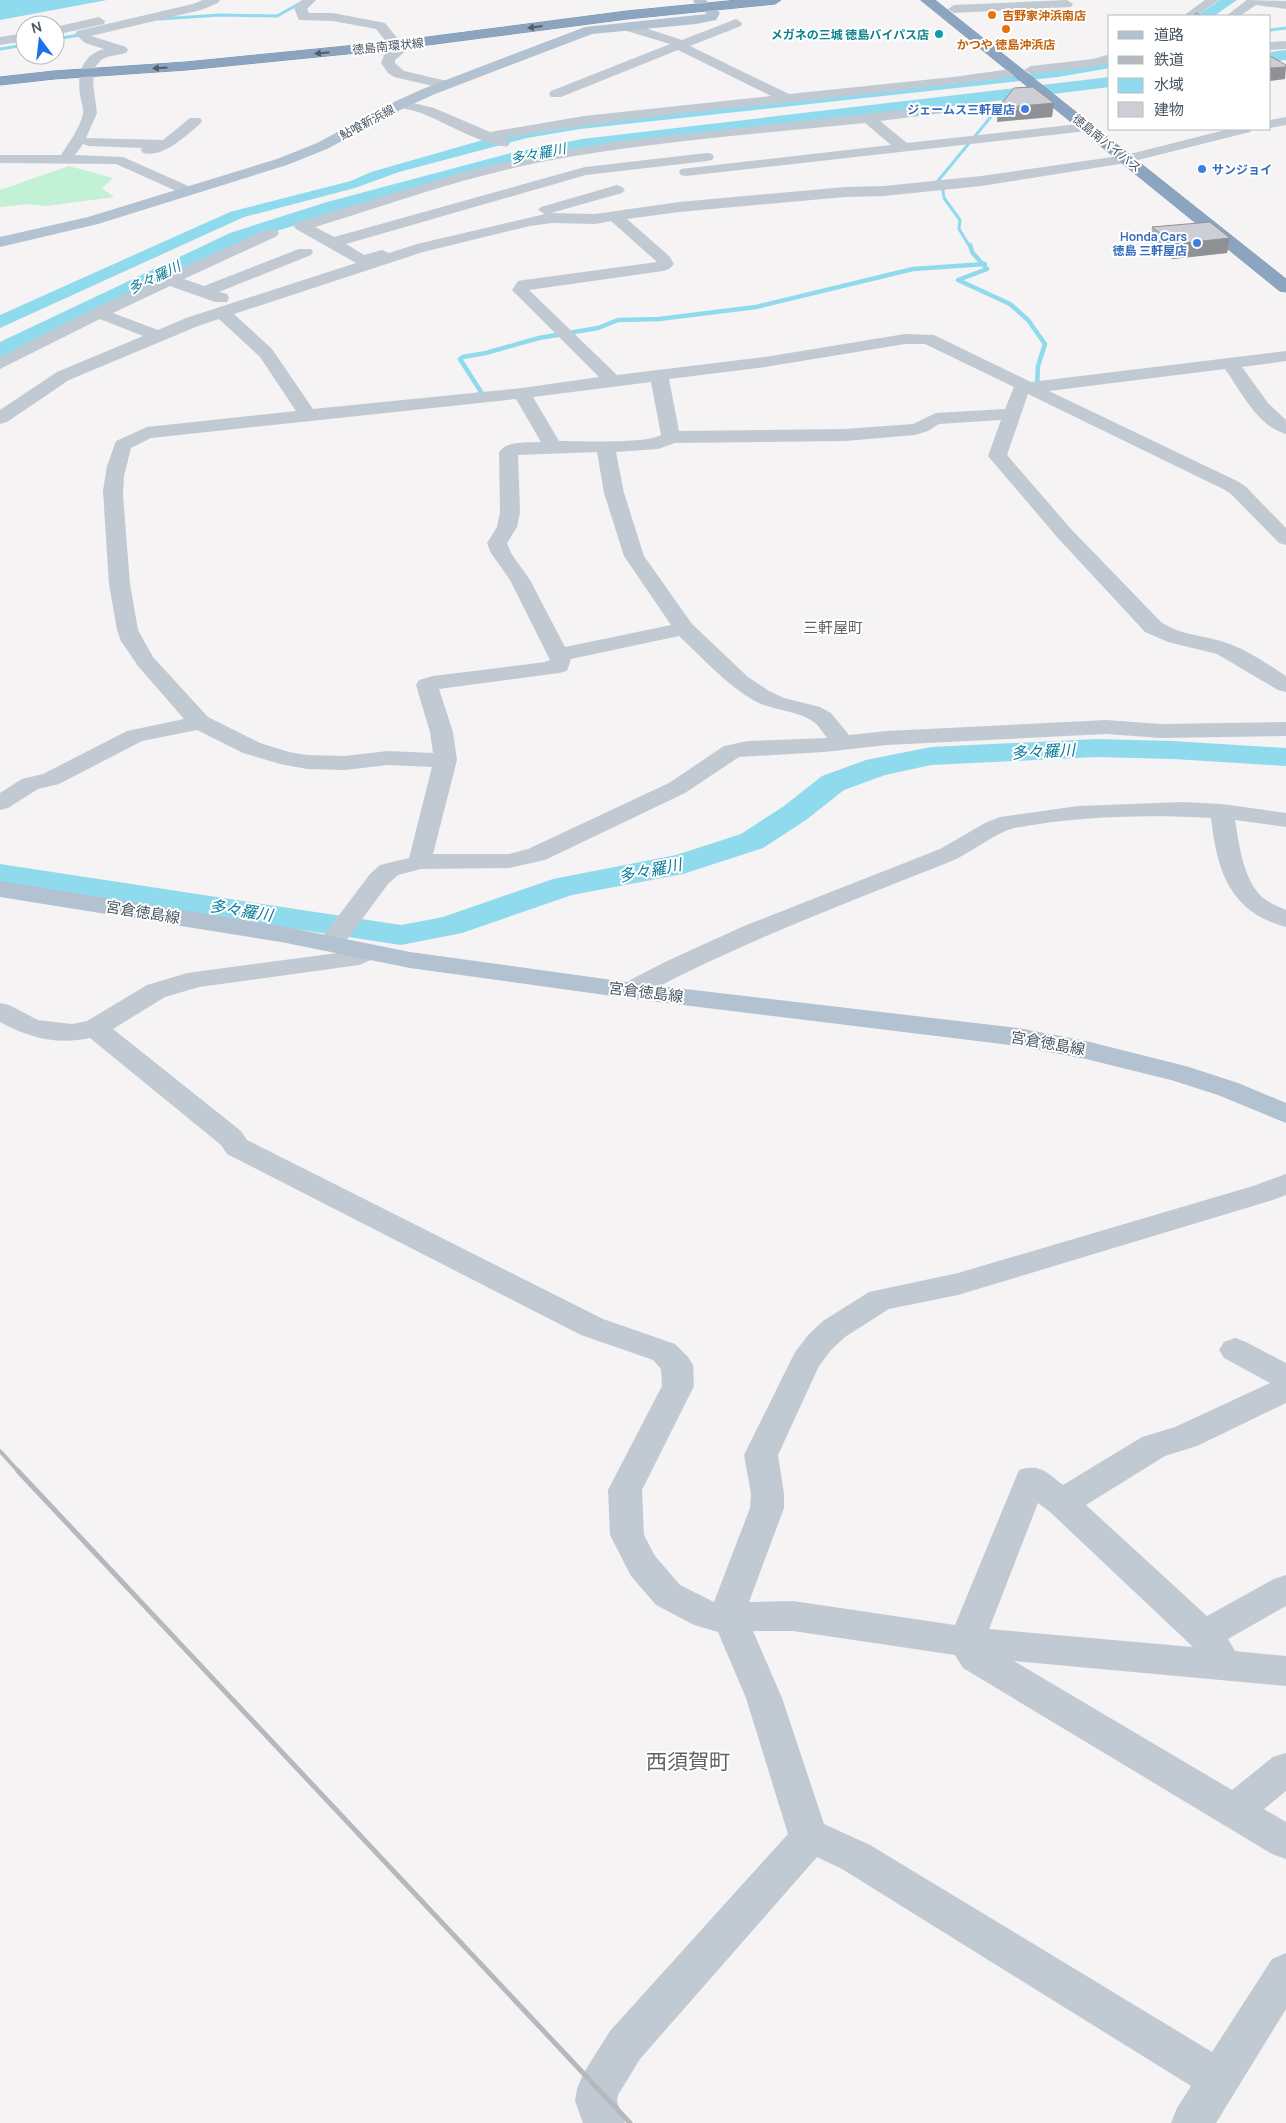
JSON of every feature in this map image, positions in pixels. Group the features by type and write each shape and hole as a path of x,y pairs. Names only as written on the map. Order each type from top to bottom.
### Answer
{"highway":[{"name":"徳島南環状線","path":"499,18 703,2 775,0"},
{"name":"徳島南バイパス","path":"926,0 1057,96 1286,287"},
{"name":"徳島南バイパス","path":"944,0 1026,72"},
{"name":"徳島南環状線","path":"0,70 186,66 397,46 703,2"},
{"name":"徳島南環状線","path":"338,33 402,26"},
{"name":"徳島南環状線","path":"0,81 89,67 129,57"},
{"name":"徳島南バイパス","path":"1057,96 1087,127 1132,157 1286,272"}],"main road":[{"name":"鮎喰新浜線","path":"0,242 84,223 305,154 401,104 590,30 711,16 714,12 703,2"},
{"name":"宮倉徳島線","path":"0,889 334,940 367,952 410,960 634,991 1018,1037 1086,1050 1179,1073 1228,1090 1286,1114"}],"street":[{"path":"65,29 195,0"},
{"path":"65,160 77,142 90,111 87,95 89,67 99,54 121,50 84,37 82,34 197,7 214,0"},
{"path":"310,0 300,8 304,17 333,17 374,24 382,28 400,50 389,58 388,63 393,70 399,74 446,85"},
{"path":"1190,15 1213,0"},
{"path":"1234,15 1257,1 1286,5"},
{"path":"954,9 1067,4"},
{"path":"556,94 736,23"},
{"path":"625,26 681,45 788,99"},
{"path":"0,41 15,38"},
{"path":"1271,46 1286,44"},
{"path":"488,137 558,124 1026,72 1094,63 1108,59"},
{"path":"401,104 429,111 659,208"},
{"path":"0,364 99,313 271,233 302,226 472,174 538,158 621,146 938,110"},
{"path":"868,118 904,148"},
{"path":"0,160 118,160 166,144 195,121"},
{"path":"1271,124 1286,121"},
{"path":"601,183 1087,127"},
{"path":"544,211 589,217 659,208 946,185 1132,157 1241,130"},
{"path":"61,142 166,144"},
{"path":"830,156 866,191"},
{"path":"332,243 576,174 708,157"},
{"path":"118,160 188,191"},
{"path":"302,226 365,260 446,236 618,190"},
{"path":"0,418 62,376 158,336 222,312 425,247 530,221 552,218 584,220 615,217 659,208"},
{"path":"614,381 520,290 524,286 663,266 666,264 663,258 615,217"},
{"path":"271,233 342,274"},
{"path":"204,292 305,252"},
{"path":"169,280 241,306"},
{"path":"222,312 266,353 308,415"},
{"path":"99,313 158,336"},
{"path":"445,760 377,758 347,763 322,764 252,749 223,736 200,722 170,691 140,653 132,641 126,625 118,560 113,488 116,464 123,445 147,433 160,430 522,393 659,376 917,338 936,342 1026,388 1230,485 1238,490 1286,539"},
{"path":"1286,356 1026,388 1021,390 997,456 1064,533 1153,627 1163,634 1176,639 1213,645 1229,651 1286,685"},
{"path":"1230,363 1245,387 1270,417 1286,428"},
{"path":"659,376 671,437"},
{"path":"522,393 553,447"},
{"path":"421,862 445,760 444,740 427,685 433,682 546,670 559,666 561,660 520,580 501,553 497,543 507,527 510,512 508,452 515,449 553,447 596,446 606,448 658,443 671,437 845,435 915,429 923,427 927,422 936,419 1013,414"},
{"path":"606,448 614,493 634,556 684,629 740,682 761,696 776,703 812,712 823,718 843,743"},
{"path":"558,656 684,629"},
{"path":"0,803 30,784 50,779 135,736 200,722"},
{"path":"334,940 379,879 389,870 421,862 510,861 536,855 557,847 623,812 671,791 732,751 748,748 843,743 887,738 1106,727 1161,731 1286,729"},
{"path":"634,991 693,957 949,854 1002,824 1024,820 1147,808 1222,811 1286,820"},
{"path":"1222,811 1230,851 1241,886 1254,903 1286,919"},
{"path":"0,1011 32,1028 72,1032 95,1028 156,991 196,979 350,959 367,952"},
{"path":"95,1028 231,1138 237,1148 304,1180 592,1327 664,1352 677,1365 678,1386 624,1490 627,1535 643,1566 668,1594 706,1614 730,1619 754,1616 793,1616 966,1642 1286,1671"},
{"path":"809,1838 764,1698 730,1619 731,1604 767,1508 769,1493 761,1469 761,1454 806,1360 820,1342 834,1329 880,1300 958,1284 1254,1196 1286,1184"},
{"path":"1235,1350 1286,1377"},
{"path":"1062,1504 1154,1446 1185,1437 1286,1389"},
{"path":"966,1642 1031,1479 1062,1504 1204,1635 1217,1651 1221,1664"},
{"path":"1204,1635 1286,1589"},
{"path":"966,1642 976,1657 1286,1842"},
{"path":"1235,1810 1286,1769"},
{"path":"809,1838 826,1842 856,1857 1219,2080"},
{"path":"604,2123 596,2101 598,2089 625,2045 809,1838"},
{"path":"1192,2123 1286,1973"}],"green space":[{"path":"69,166 113,178 102,188 114,197 47,206 27,204 0,207 0,190"}],"water":[{"path":"0,0 107,0 27,15 15,15 15,17 0,20"},
{"path":"1220,0 1237,0 1215,15 1198,15"},
{"path":"1108,61 1108,68 1058,77 580,129 527,138 399,172 355,188 244,217 0,328 0,315 230,212 351,181 371,172 483,140 533,129 1061,70"}],"building":[{"path":"1271,57 1286,65 1286,67 1271,68"},
{"path":"1033,87 1054,103 998,108 1014,88"},
{"path":"1210,222 1230,238 1174,244 1152,227"}],"waterway":[{"path":"159,19 220,15 277,16 306,0"},
{"path":"1271,30 1286,28"},
{"path":"65,37 86,34"},
{"path":"0,49 15,47"},
{"name":"多々羅川","path":"1271,57 1286,55"},
{"name":"多々羅川","path":"0,351 237,237 315,212 487,164 534,153 582,145 1108,82"},
{"path":"970,247 959,229 960,220 944,198 943,191 937,182 1004,101 1003,96"},
{"path":"970,245 972,252 983,264"},
{"path":"477,395 483,395 460,359 463,357 486,353 539,338 598,328 618,320 659,319 756,307 913,269 983,264"},
{"path":"983,264 987,269 958,280 1010,304 1028,320 1045,344 1038,366 1037,388"},
{"name":"多々羅川","path":"0,874 401,935 450,926 565,886 683,864 752,841 795,813 833,783 877,767 931,756 1097,748 1173,750 1286,757"}],"railway":[{"path":"0,1451 19,1472"},
{"path":"18,1471 630,2123"}],"place":[{"name":"吉野家沖浜南店","path":"992,15"},
{"name":"かつや 徳島沖浜店","path":"1006,29"},
{"name":"メガネの三城 徳島バイパス店","path":"939,34"},
{"name":"ジェームス三軒屋店","path":"1025,109"},
{"name":"サンジョイ","path":"1202,169"},
{"name":"Honda Cars 徳島 三軒屋店","path":"1197,243"}],"district":[{"name":"三軒屋町","path":"833,627"},
{"name":"西須賀町","path":"688,1761"}]}
